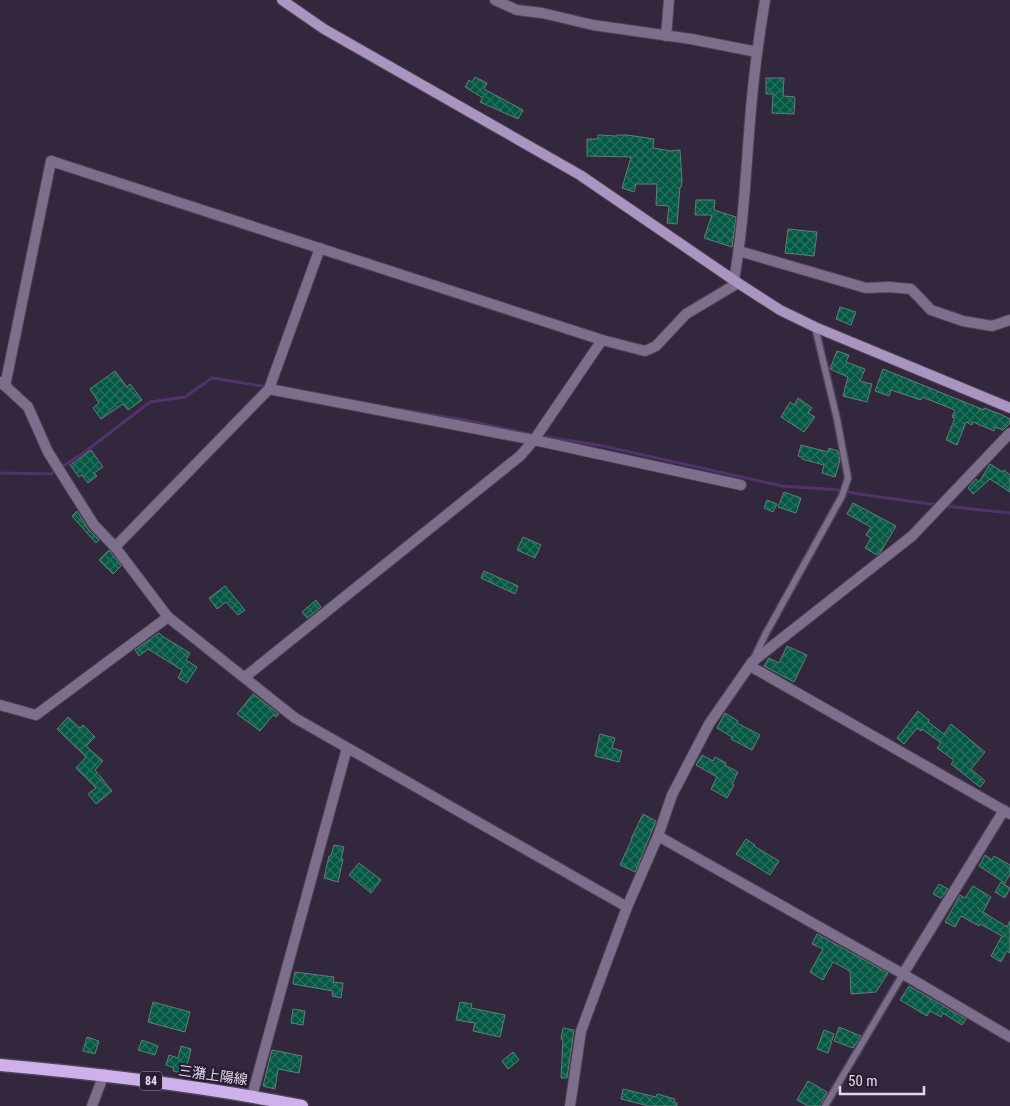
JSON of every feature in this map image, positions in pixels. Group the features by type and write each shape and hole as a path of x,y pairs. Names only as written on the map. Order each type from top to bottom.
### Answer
{"main road":[{"name":"三潴上陽線","path":"0,1065 104,1074 252,1096 302,1106"}],"street":[{"path":"282,0 324,29 580,175 780,310 815,327 1010,408"},
{"path":"495,0 517,10 542,13 593,25 691,39 757,52"},
{"path":"666,36 669,0"},
{"path":"736,282 751,108 765,0"},
{"path":"627,907 295,718 168,616 115,547 94,525 48,452 28,407 3,384 51,161 602,340 645,351 656,346 686,314 736,282"},
{"path":"115,547 269,389 320,248"},
{"path":"739,251 866,288 889,287 911,289 931,310 963,321 992,326 1010,320"},
{"path":"246,677 520,456 534,440 602,340"},
{"path":"269,389 534,440 741,485"},
{"path":"570,1106 581,1031 627,907 658,836 672,795 709,724 751,664 912,536 1010,433"},
{"path":"0,705 36,714 168,616"},
{"path":"751,664 1007,812 903,974"},
{"path":"252,1096 347,748"},
{"path":"658,836 903,974 1010,1037"},
{"path":"92,1106 104,1074"}],"lane":[{"path":"751,664 765,635 842,496 848,478 838,419 815,327"},
{"path":"825,1106 903,974"}],"building":[{"path":"475,77 487,83 484,89 523,110 518,119 480,102 483,98 465,87 469,80 472,82"},
{"path":"766,78 784,78 783,96 795,97 794,114 772,113 773,94 766,94"},
{"path":"598,135 627,135 654,139 653,148 671,151 680,150 682,180 677,224 667,223 669,206 656,205 657,184 636,184 634,192 622,188 631,157 587,156 587,139 598,139"},
{"path":"696,200 715,200 714,210 736,217 732,247 704,238 712,215 695,215"},
{"path":"788,229 817,232 814,256 785,253"},
{"path":"840,307 856,312 851,325 836,319"},
{"path":"837,351 849,355 846,362 865,369 860,381 872,384 867,402 843,396 848,377 830,369"},
{"path":"883,369 984,410 984,408 1000,414 1010,419 1010,423 1003,430 995,427 994,431 973,422 972,425 966,422 957,445 946,440 955,418 952,417 955,410 922,397 921,400 891,390 889,396 875,391"},
{"path":"115,371 127,387 130,384 142,400 128,410 123,404 101,419 93,408 99,403 90,389"},
{"path":"798,398 812,408 808,413 815,417 804,432 781,417 790,402 794,405"},
{"path":"801,445 828,452 829,448 838,451 840,461 835,477 822,473 824,465 802,459 802,457 798,456"},
{"path":"91,450 103,467 94,473 97,476 88,483 82,475 79,477 70,465"},
{"path":"990,464 1010,475 1010,492 990,479 973,494 968,488 976,479 979,482"},
{"path":"784,492 801,498 796,513 778,507"},
{"path":"767,500 777,504 773,512 764,508"},
{"path":"853,503 896,526 877,555 865,548 871,538 866,535 871,527 847,514"},
{"path":"77,511 88,529 99,540 96,543 72,516"},
{"path":"523,537 541,545 535,558 517,550"},
{"path":"109,550 121,566 113,574 99,560"},
{"path":"484,571 518,586 515,594 481,578"},
{"path":"225,586 245,610 238,615 226,602 217,609 209,598"},
{"path":"316,600 321,607 307,618 302,612"},
{"path":"159,633 190,653 186,660 197,667 187,683 178,678 182,670 148,649 139,656 135,650"},
{"path":"787,646 807,655 794,682 764,666 769,658 779,663"},
{"path":"253,694 279,714 276,717 273,715 260,731 237,714"},
{"path":"918,711 929,720 928,722 944,734 951,724 985,752 971,769 985,781 980,787 951,764 954,760 937,748 941,743 922,729 921,731 917,728 904,744 897,738"},
{"path":"725,713 738,721 737,723 760,735 752,750 731,739 732,737 717,728"},
{"path":"68,717 80,728 83,725 95,737 86,746 103,761 95,770 112,791 96,804 88,794 96,788 76,768 86,757 57,729"},
{"path":"600,734 615,738 612,748 622,751 619,762 595,756"},
{"path":"702,755 713,761 715,757 738,772 727,798 711,789 717,777 696,765"},
{"path":"643,814 656,821 635,872 620,865"},
{"path":"746,839 779,861 770,875 736,854"},
{"path":"334,845 344,847 338,882 324,878 329,856 331,856"},
{"path":"985,855 992,860 994,856 1010,865 1010,874 1005,883 979,866"},
{"path":"359,863 381,880 371,893 349,875"},
{"path":"1001,882 1010,888 1005,898 995,892"},
{"path":"939,884 948,889 941,898 933,894"},
{"path":"973,886 991,897 983,912 1007,927 1010,921 1010,953 1007,951 1001,962 991,956 1002,936 961,916 955,927 945,922 960,895 965,898"},
{"path":"817,934 888,973 876,992 851,994 850,971 833,962 823,980 810,972 823,949 812,944"},
{"path":"295,972 334,977 333,982 343,983 341,998 332,996 333,991 293,984"},
{"path":"909,986 966,1019 962,1025 943,1013 941,1017 930,1011 927,1016 900,1000"},
{"path":"153,1002 190,1012 185,1032 148,1022"},
{"path":"460,1002 472,1004 471,1008 505,1015 500,1037 473,1031 475,1023 456,1020"},
{"path":"293,1009 305,1011 303,1025 291,1023"},
{"path":"839,1027 861,1036 853,1048 834,1041"},
{"path":"563,1028 574,1030 567,1078 561,1078 563,1039 561,1039"},
{"path":"824,1030 834,1034 828,1053 817,1049"},
{"path":"87,1037 99,1041 95,1054 83,1051"},
{"path":"142,1040 158,1046 155,1055 138,1050"},
{"path":"181,1046 191,1049 185,1074 173,1071 174,1068 166,1065 169,1055 178,1058"},
{"path":"272,1050 302,1056 299,1073 278,1069 275,1089 263,1086"},
{"path":"513,1052 519,1060 508,1069 502,1061"},
{"path":"808,1081 827,1092 820,1106 808,1106 797,1100"},
{"path":"623,1089 656,1097 657,1094 675,1099 674,1102 677,1103 677,1106 649,1106 621,1099"}],"waterway":[{"path":"0,473 51,474 86,451 150,402 185,397 212,378 268,387"},
{"path":"398,409 465,420 534,435"},
{"path":"540,436 603,446 782,486 839,490 937,505"},
{"path":"944,506 1010,513"}]}
